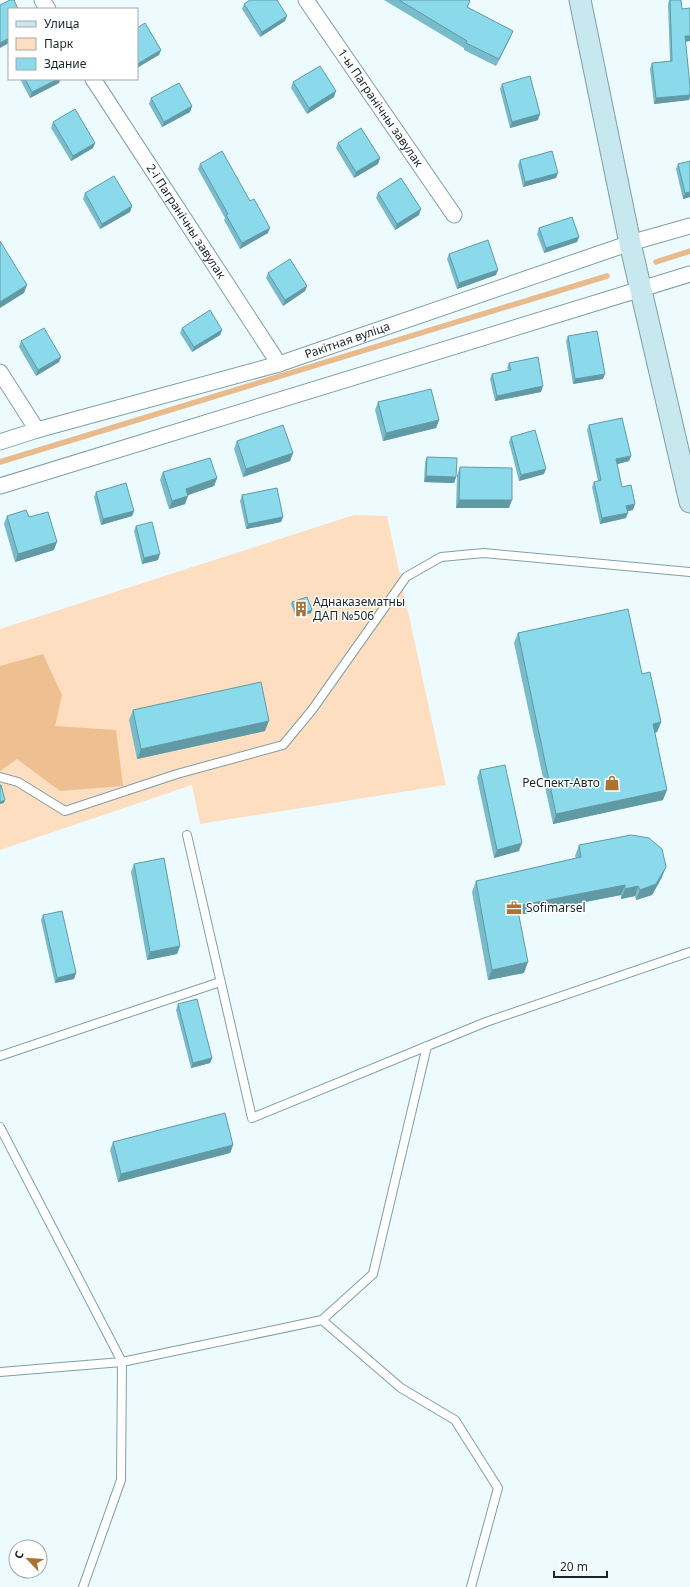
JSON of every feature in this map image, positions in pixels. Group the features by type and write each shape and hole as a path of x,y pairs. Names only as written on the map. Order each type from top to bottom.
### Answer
{"street":[{"name":"1-ы Пагранічны завулак","path":"306,0 454,215"},
{"path":"580,0 630,243 690,502"},
{"name":"2-і Пагранічны завулак","path":"94,80 279,364"},
{"name":"Ракітная вуліца","path":"0,442 37,430 279,364 630,243 690,226"},
{"path":"0,486 690,274"},
{"path":"0,372 37,430"}],"lane":[{"path":"0,778 18,782 65,811 177,774 283,745 312,710 406,576 441,557 484,553 690,572"},
{"path":"187,835 252,1118 486,1022 690,952"},
{"path":"0,1056 220,982"},
{"path":"0,1372 122,1362 322,1320 373,1274 427,1046"},
{"path":"0,1127 122,1362 121,1480 82,1587"},
{"path":"322,1320 401,1388 455,1420 498,1488 472,1587"}],"green space":[{"path":"354,515 387,516 446,785 200,824 192,785 0,850 0,629"}],"shaded area":[{"path":"43,654 62,695 55,726 116,730 123,786 60,791 17,759 0,771 0,666"}],"building":[{"path":"10,0 14,0 18,8 8,8 8,39 0,43 0,5"},
{"path":"250,0 277,0 287,16 262,32 244,4"},
{"path":"399,0 469,0 470,1 467,7 513,31 499,59 466,43 467,41"},
{"path":"670,0 681,0 682,9 690,8 690,36 685,36 690,95 656,98 652,63 672,61"},
{"path":"145,23 161,50 138,63 138,27"},
{"path":"320,66 336,91 309,108 293,82"},
{"path":"530,76 540,114 512,122 502,84"},
{"path":"26,80 56,80 32,92"},
{"path":"179,83 192,106 164,122 151,98"},
{"path":"75,109 95,143 73,156 53,122"},
{"path":"361,128 380,158 356,172 338,143"},
{"path":"222,151 250,201 254,199 270,228 242,243 226,215 228,214 200,164"},
{"path":"552,151 558,173 525,182 520,160"},
{"path":"690,161 690,192 685,193 678,164"},
{"path":"114,176 132,206 102,224 85,193"},
{"path":"401,178 421,209 397,224 378,193"},
{"path":"572,217 579,237 546,248 539,228"},
{"path":"488,240 498,270 459,283 449,254"},
{"path":"0,241 27,285 0,302"},
{"path":"290,259 307,286 285,300 268,273"},
{"path":"210,310 222,330 194,347 182,328"},
{"path":"44,328 61,357 38,370 21,341"},
{"path":"597,331 605,374 575,379 568,336"},
{"path":"538,357 543,386 497,396 492,374 511,370 509,363"},
{"path":"431,389 439,420 386,433 378,402"},
{"path":"622,418 631,456 616,459 622,487 631,485 635,504 626,506 628,513 602,518 594,482 601,480 589,425"},
{"path":"283,425 293,453 246,469 237,441"},
{"path":"535,430 546,469 521,475 511,437"},
{"path":"427,457 457,458 456,477 426,476"},
{"path":"210,458 217,478 186,489 188,496 172,501 163,472"},
{"path":"460,467 512,468 512,500 459,500"},
{"path":"126,483 134,511 103,519 96,492"},
{"path":"277,488 283,517 248,524 242,495"},
{"path":"26,510 29,517 48,512 57,542 18,554 7,516"},
{"path":"152,522 160,554 144,558 136,526"},
{"name":"Аднаказематны ДАП №506","path":"307,597 312,610 297,615 292,602"},
{"path":"628,609 642,674 650,672 661,722 653,724 667,790 556,814 518,633"},
{"path":"261,682 269,721 141,749 133,710"},
{"path":"505,765 522,843 497,850 480,770"},
{"path":"0,785 5,800 0,802"},
{"name":"Sofimarsel","path":"631,835 649,838 662,849 666,867 656,884 640,890 638,886 625,889 625,885 517,906 528,962 492,970 476,881 581,857 579,845"},
{"path":"164,858 180,946 150,952 134,864"},
{"path":"62,911 76,973 57,978 43,915"},
{"path":"197,999 212,1058 193,1063 178,1004"},
{"path":"225,1113 233,1145 121,1174 113,1142"}],"waterway":[{"path":"656,262 690,251"},
{"path":"0,462 607,276"}],"place":[{"name":"Аднаказематны ДАП №506","path":"301,609"},
{"name":"РеСпект-Авто","path":"612,783"},
{"name":"Sofimarsel","path":"514,908"}]}
